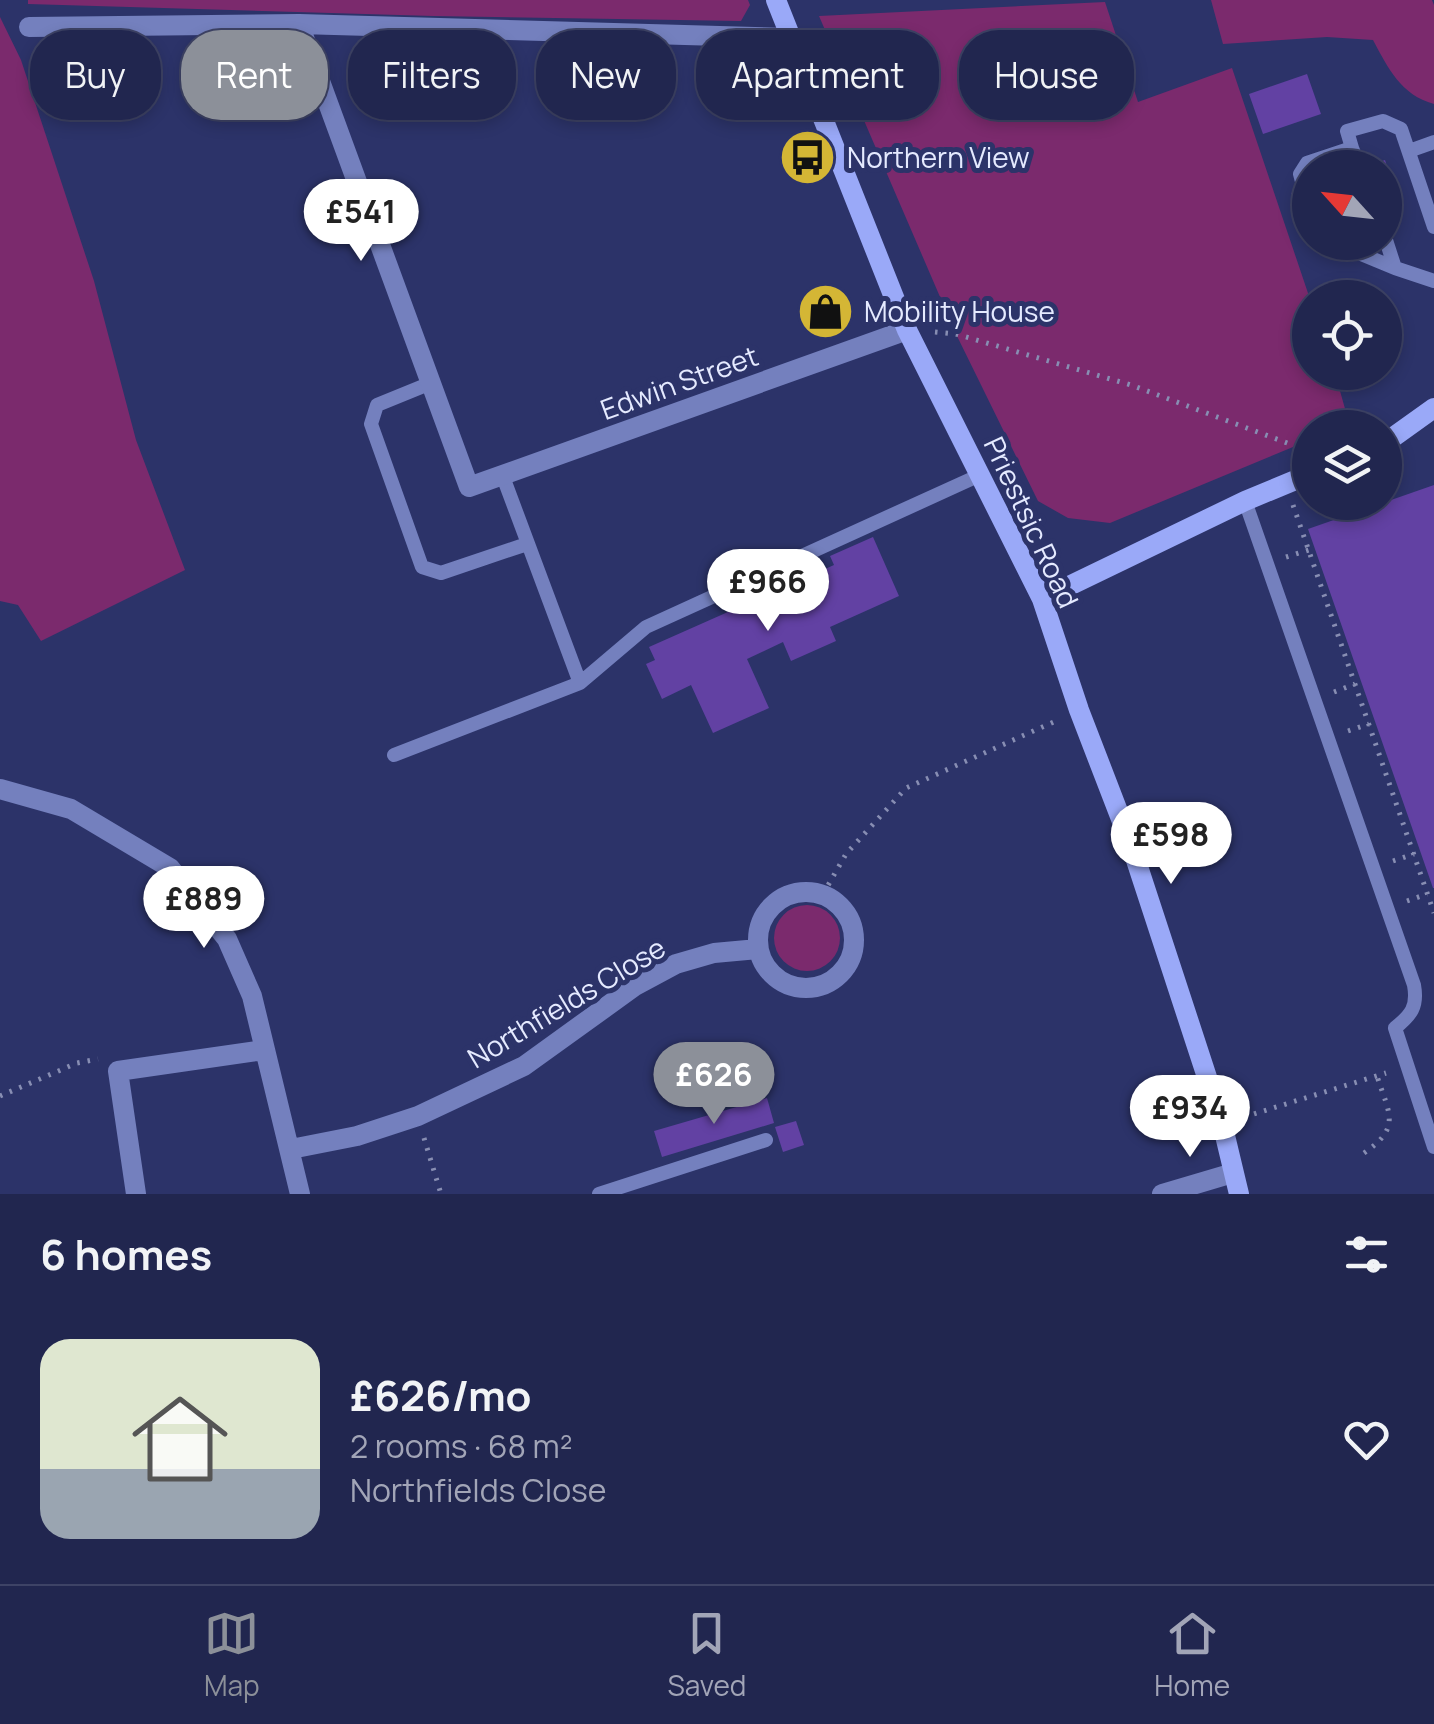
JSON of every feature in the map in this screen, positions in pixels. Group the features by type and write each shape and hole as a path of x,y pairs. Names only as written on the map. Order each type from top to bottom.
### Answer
{"main road":[{"name":"Priestsic Road","path":"776,0 787,30"},
{"name":"Priestsic Road","path":"823,120 908,330 1042,600 1131,845 1222,1123 1236,1184"},
{"path":"1402,431 1434,408"},
{"path":"1042,600 1292,482"}],"street":[{"path":"29,27 299,24 696,35"},
{"path":"299,24 431,383"},
{"name":"Edwin Street","path":"431,383 470,486 908,330"},
{"path":"0,790 71,809 170,868 227,939 252,996 300,1194"},
{"path":"808,891 822,894 837,902 848,915 854,931 854,948 848,964 823,986 790,986 775,978 764,965 758,950 761,920 780,898 808,891"},
{"name":"Northfields Close","path":"291,1149 357,1136 418,1116 524,1066 635,986 676,964 714,954 758,950"},
{"path":"136,1194 118,1071 264,1050"},
{"path":"1162,1194 1236,1184"}],"lane":[{"path":"1346,150 1352,148 1347,132 1383,121 1401,130 1434,227"},
{"path":"1409,150 1434,142"},
{"path":"1376,260 1434,281"},
{"path":"1392,260 1395,268"},
{"path":"431,383 377,405 371,424 422,567 441,572 527,544"},
{"path":"502,474 580,683"},
{"path":"394,754 580,683 646,627 980,475"},
{"path":"1244,501 1414,986 1415,1008 1395,1028 1434,1147"},
{"path":"599,1194 766,1140"}],"path":[{"path":"908,330 956,334 1131,385 1292,445"},
{"path":"1286,484 1434,913"},
{"path":"1278,560 1308,550"},
{"path":"822,894 846,854 906,788 1079,710"},
{"path":"0,1096 76,1063 116,1056 118,1071"},
{"path":"1222,1123 1389,1072"},
{"path":"1364,1153 1382,1142 1389,1130 1390,1116 1376,1076"},
{"path":"418,1116 441,1194"}],"shaded area":[{"path":"28,0 748,0 750,5 741,21 433,16 28,4"},
{"path":"1211,0 1432,0 1434,104 1404,87 1373,40 1327,37 1223,44"},
{"path":"1105,2 1114,30 959,30 959,120 1134,120 1134,90 1138,102 1232,68 1292,246 1292,260 1297,260 1304,280 1292,280 1292,390 1340,390 1345,410 1292,410 1292,447 1110,523 1068,518 1038,501 956,334 864,120 939,120 939,30 825,30 819,16"},
{"path":"0,17 21,60 30,87 30,120 41,120 94,281 136,440 185,570 41,641 18,605 0,601"},
{"path":"807,905 820,907 830,915 838,925 838,951 830,961 820,969 807,971 794,969 784,961 776,951 774,938 776,925 784,915 794,907"}],"building":[{"path":"1307,74 1321,114 1263,134 1249,94"},
{"path":"1434,485 1434,888 1308,529 1334,520 1402,520 1402,496"},
{"path":"873,537 899,596 830,627 836,641 791,661 783,642 747,659 769,708 713,733 691,685 662,699 646,664 655,660 649,647 834,565 830,556"},
{"path":"767,1098 774,1123 662,1157 654,1131"},
{"path":"796,1121 804,1145 783,1152 775,1127"}],"place":[{"name":"Northern View","path":"808,157"},
{"name":"Mobility House","path":"825,311"}]}
